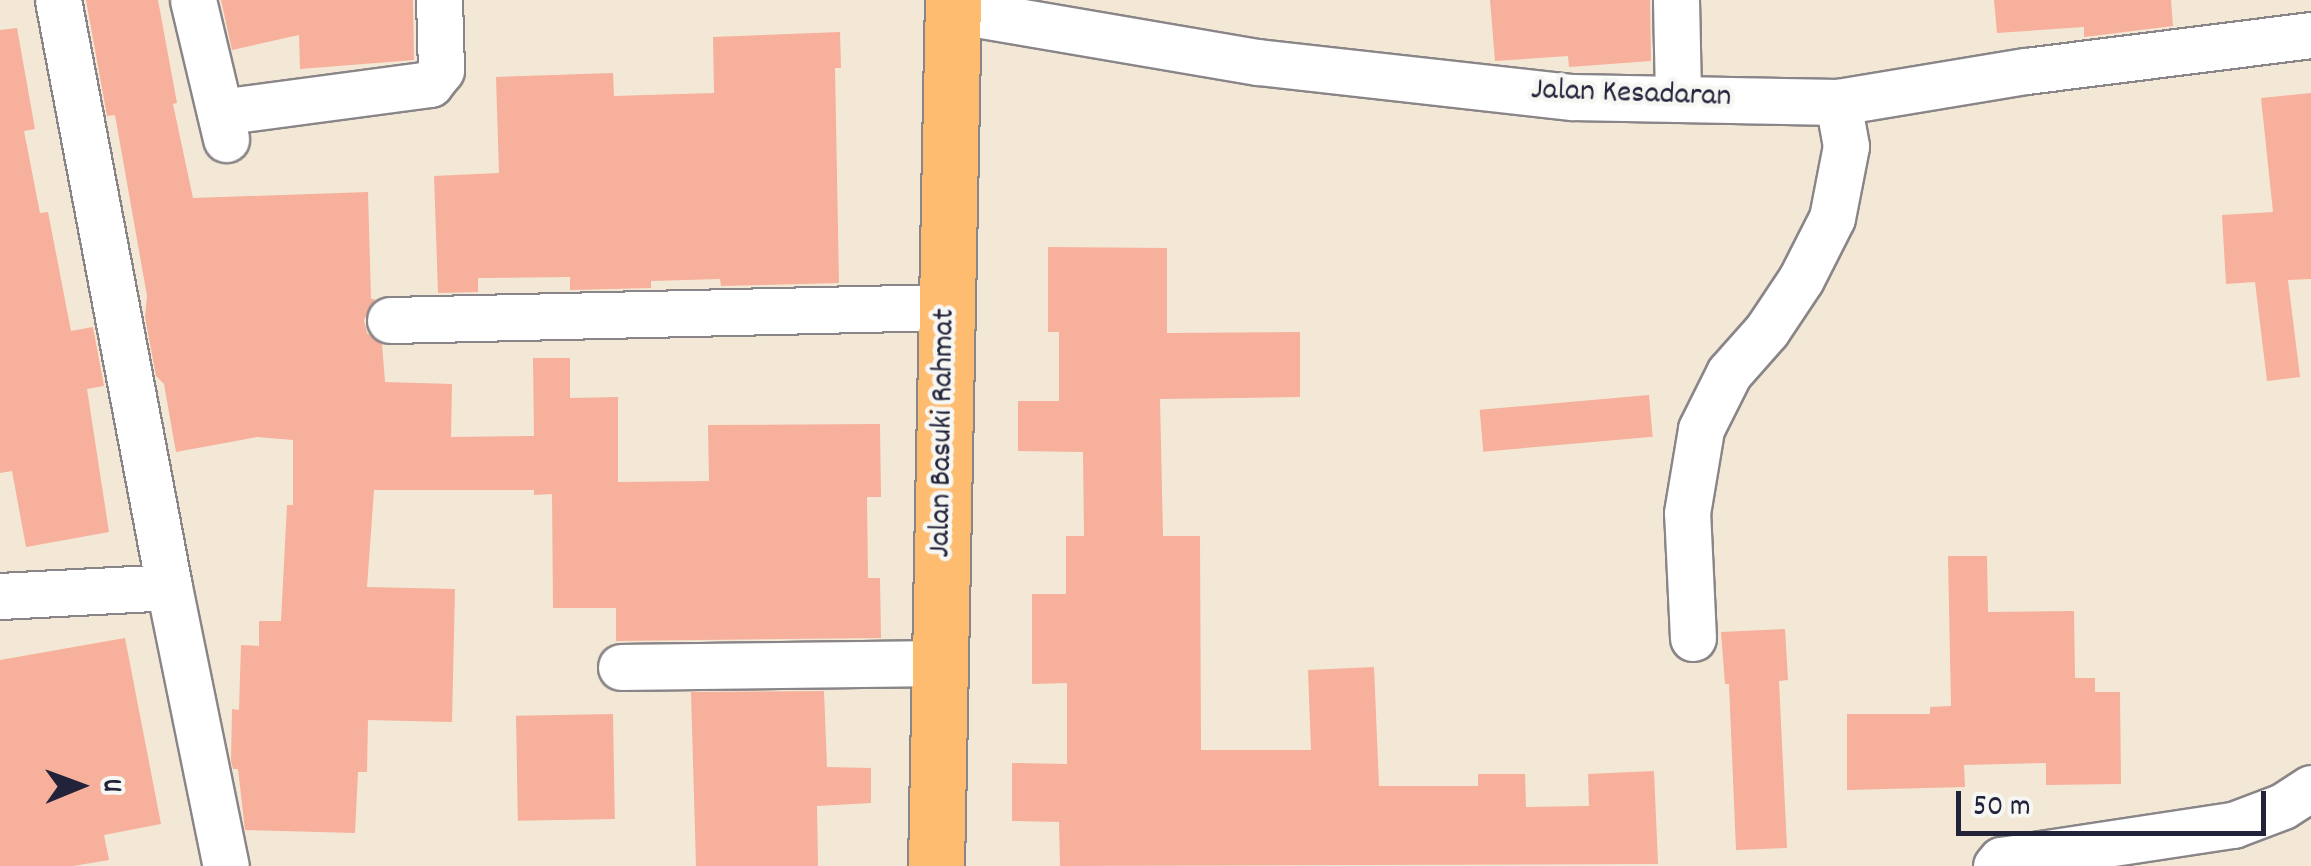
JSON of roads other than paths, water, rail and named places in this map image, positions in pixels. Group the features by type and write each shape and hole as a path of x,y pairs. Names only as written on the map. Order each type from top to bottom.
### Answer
{"highway":[{"name":"Jalan Basuki Rahmat","path":"936,866 953,5"}],"street":[{"path":"58,0 168,587 226,866"},
{"path":"193,0 223,126 430,84 441,70 439,0"},
{"path":"1676,0 1678,99"},
{"name":"Jalan Kesadaran","path":"953,5 1258,62 1572,96 1678,99 1838,102 2026,71 2311,36"},
{"path":"1694,638 1687,512 1701,429 1729,374 1767,330 1801,279 1832,218 1846,146 1838,102"},
{"path":"390,320 947,307"},
{"path":"0,596 168,587"},
{"path":"621,667 940,662"},
{"path":"1996,866 2001,860 2233,825 2282,806 2311,788"}]}
